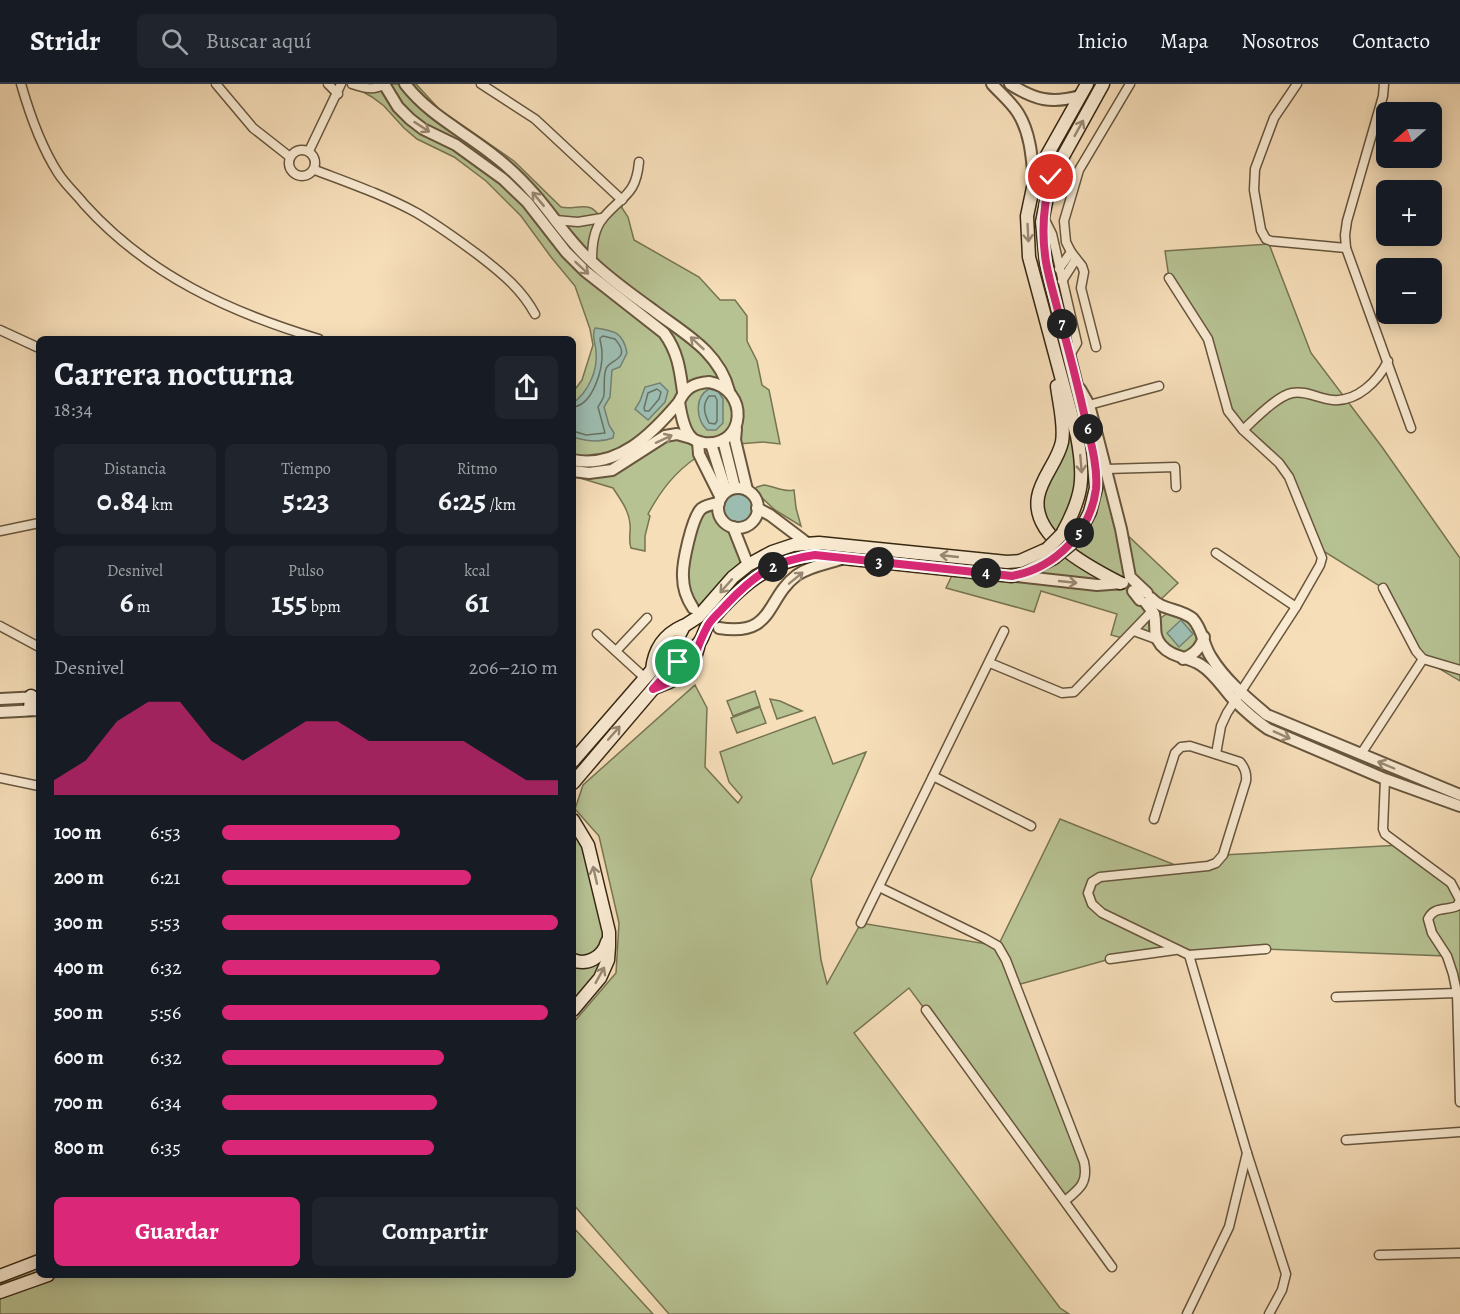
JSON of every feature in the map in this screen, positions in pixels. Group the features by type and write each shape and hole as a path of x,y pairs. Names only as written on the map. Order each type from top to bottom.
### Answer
{"main road":[{"path":"653,689 672,681 691,668 697,655 704,620 733,577 748,565 772,552 807,543 1007,562 1050,554 1072,516 1081,490 1082,475 1077,436 1029,257 1027,216 1034,183 1087,84"},
{"path":"648,674 660,643 673,631 704,620 758,574 779,563 815,555 1012,576 1022,574 1050,554 1071,544 1078,535 1090,512 1096,488 1093,452 1046,263 1042,222 1051,178 1103,84"},
{"path":"1051,340 1062,444 1038,497 1041,518 1048,532 1073,557 1125,581"},
{"path":"576,777 653,689 675,653 684,626"},
{"path":"576,753 648,674 675,653 699,643"},
{"path":"34,710 35,697"},
{"path":"576,825 588,845 609,932 608,960 600,978 576,1006"},
{"path":"576,961 589,961 599,956 605,948 609,932"},
{"path":"0,1276 36,1262"},
{"path":"0,1292 40,1278"}],"street":[{"path":"21,84 27,104 58,173 104,225 129,247 155,267 238,312 310,336"},
{"path":"216,84 253,128 290,157"},
{"path":"328,84 338,94"},
{"path":"309,151 341,84"},
{"path":"352,84 376,89 384,84 398,106 410,119 423,129 464,150 503,179 527,202 566,252 585,271 664,333 673,344 678,358 681,397 687,429 695,440 699,454 753,495 758,508 756,515 748,524 743,527 733,527"},
{"path":"405,84 435,115 472,139 513,171 535,195 572,243 653,311 700,345 725,376 737,408 735,440 721,518 733,527 748,565"},
{"path":"481,84 535,119 622,200"},
{"path":"992,84 1017,111 1025,127 1031,148 1034,183"},
{"path":"1010,84 1043,100 1062,101 1080,96"},
{"path":"1096,347 1081,288 1083,266 1073,256 1066,242 1064,221 1074,179 1130,84"},
{"path":"1297,84 1274,118 1255,169 1254,190 1261,230 1266,239 1271,241 1346,248"},
{"path":"1384,84 1383,96 1347,221 1345,236 1346,248 1411,428"},
{"path":"302,149 309,151 316,159 315,170 309,176 300,177 293,173 289,165 290,157 302,149"},
{"path":"592,262 593,241 602,218 632,189 638,177 639,162"},
{"path":"315,170 406,208 458,240 498,270 518,289 535,314"},
{"path":"1043,216 1052,234 1077,343 1070,355"},
{"path":"555,220 578,222 602,218"},
{"path":"1059,269 1073,256"},
{"path":"1062,282 1073,256"},
{"path":"1169,278 1208,339 1228,411 1243,429 1279,463 1289,477 1322,558 1296,607 1221,726 1216,754"},
{"path":"0,330 36,347"},
{"path":"1243,429 1278,400 1293,393 1304,393 1333,400 1353,397 1378,377 1388,361"},
{"path":"576,461 589,463 610,458 638,444 660,424 681,397 700,382 720,384 729,391"},
{"path":"1089,405 1159,386"},
{"path":"1078,387 1089,405 1121,529 1125,581 1146,599 1183,612 1192,619 1204,637 1209,655 1238,697 1267,715 1460,795"},
{"path":"576,472 589,474 612,470 665,436 677,434 712,446 724,443 736,426"},
{"path":"724,443 727,476"},
{"path":"712,446 727,476"},
{"path":"1106,470 1175,467 1176,487"},
{"path":"747,490 725,495 700,510 695,520 684,565 684,588 688,600 704,620 735,631 750,627 770,612 785,587 795,576 808,568 845,558"},
{"path":"758,508 807,543"},
{"path":"0,531 36,524"},
{"path":"1216,553 1296,607"},
{"path":"1012,576 1097,585 1125,581"},
{"path":"1383,588 1416,651 1423,659 1460,670"},
{"path":"1146,599 1155,623"},
{"path":"990,663 1062,693 1074,692 1134,630 1146,599"},
{"path":"1156,639 1155,623 1159,617 1172,610"},
{"path":"616,651 647,618"},
{"path":"0,626 36,645"},
{"path":"1134,630 1156,639 1171,655 1200,664 1238,697 1268,729 1385,779 1460,806"},
{"path":"861,923 1004,631"},
{"path":"597,634 648,674"},
{"path":"1183,659 1200,648 1204,637"},
{"path":"1361,754 1423,659"},
{"path":"0,699 35,697"},
{"path":"0,712 34,710"},
{"path":"1154,819 1175,753 1181,747 1190,746 1240,762 1246,774 1223,855 1216,862 1208,866 1100,878 1092,882 1088,893 1092,903 1102,913 1189,955 1266,949"},
{"path":"1343,761 1347,748"},
{"path":"1405,786 1409,774"},
{"path":"933,776 1031,826"},
{"path":"0,778 36,785"},
{"path":"1385,779 1383,829 1385,834 1451,883 1460,900 1457,906 1431,912 1428,919 1432,933 1447,956 1457,993 1460,1102"},
{"path":"879,887 998,946 1006,960 1087,1173 1079,1190 1066,1200"},
{"path":"1110,959 1175,950"},
{"path":"1189,955 1247,1153 1286,1274 1282,1290 1269,1314"},
{"path":"1336,997 1457,993"},
{"path":"926,1010 1066,1200 1112,1267"},
{"path":"1346,1140 1460,1132"},
{"path":"1187,1314 1226,1234 1247,1153"},
{"path":"1379,1255 1460,1253"}],"green space":[{"path":"349,84 416,84 439,109 514,161 561,207 588,207 602,218 622,200 622,208 628,217 634,240 699,277 720,300 735,300 747,316 747,341 757,361 762,385 769,390 780,444 763,442 738,444 731,435 698,442 697,457 669,482 648,514 650,516 645,536 645,551 631,548 628,514 613,488 576,477 576,471 612,470 665,436 691,438 679,402 660,424 610,458 576,460 576,388 582,380 593,345 575,286 521,216 486,181 454,157 417,139 372,97"},
{"path":"1269,244 1311,353 1382,447 1460,558 1460,681 1423,659 1383,588 1320,549 1289,477 1234,420 1212,351 1169,278 1165,251"},
{"path":"1051,340 1082,475 1062,534 1049,532 1040,518 1041,488 1062,444"},
{"path":"1078,387 1121,529 1178,583 1157,603 1130,578 1124,583 1133,591 1155,622 1172,610 1199,628 1209,655 1267,715 1460,795 1460,806 1279,734 1208,670 1156,639 1134,631 1126,639 1111,635 1117,614 1041,591 1034,612 946,588 955,569 1012,576 1071,544 1096,488"},
{"path":"764,485 786,491 794,490 801,526 775,510 760,496 751,493 757,487"},
{"path":"719,503 748,565 710,605 693,608 684,588 695,520 709,505"},
{"path":"695,685 707,708 705,767 738,803 742,797 729,782 720,752 815,717 833,764 866,752 811,879 821,960 827,984 861,923 998,946 1060,819 1185,869 1208,866 1223,855 1401,845 1451,883 1460,900 1460,993 1446,956 1266,949 1189,955 1175,950 1110,959 1017,985 1087,1173 1066,1200 909,988 854,1033 1060,1308 1069,1314 669,1314 576,1207 576,1020 616,973 619,923 599,836 576,810 583,785"},
{"path":"755,691 760,706 733,716 727,701"},
{"path":"770,699 780,701 802,711 777,719"},
{"path":"760,707 766,723 737,733 731,718"},
{"path":"576,824 580,829 609,932 608,960 576,1006"},
{"path":"576,1230 653,1314 0,1314 0,1276 36,1262 36,1278 576,1278"}],"water":[{"path":"595,328 617,334 623,341 627,353 620,367 612,370 610,397 604,407 614,433 613,438 598,441 576,438 576,400 594,374 596,352 593,334"},
{"path":"660,383 668,391 665,402 648,420 635,409 645,387"},
{"path":"709,389 718,391 723,399 723,423 716,430 707,430 699,414 701,397"},
{"path":"738,489 752,494 757,508 752,522 738,527 724,522 719,508 724,494"},
{"path":"1181,620 1193,634 1179,647 1167,633"}],"route":[{"path":"678,662 653,689 683,675 691,668 707,626 758,574 779,563 815,555 1012,576 1047,563 1071,544 1078,535 1090,512 1096,488 1093,452 1046,263 1042,222 1051,177"}]}
